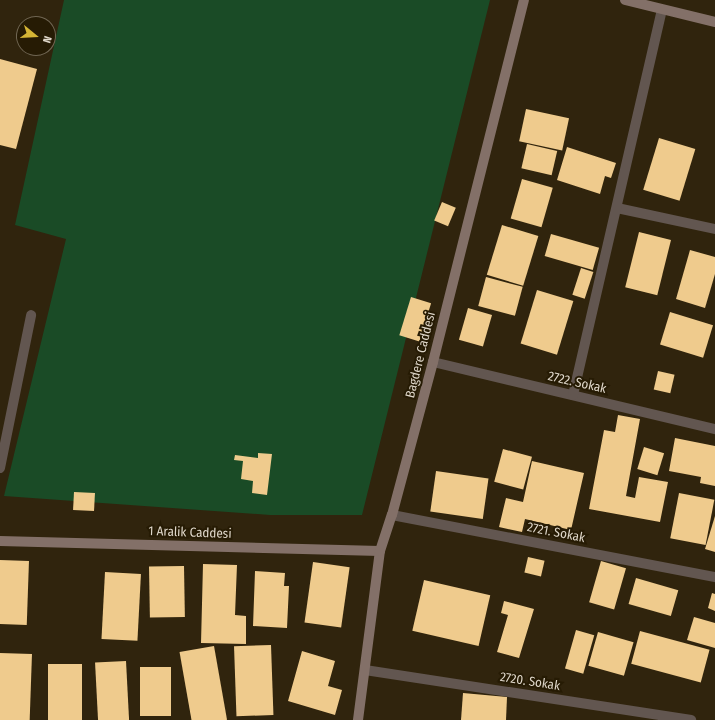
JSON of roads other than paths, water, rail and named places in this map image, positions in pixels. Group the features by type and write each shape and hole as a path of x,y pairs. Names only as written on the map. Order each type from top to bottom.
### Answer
{"main road":[{"name":"Bagdere Caddesi","path":"358,720 380,551 392,515 433,362 524,0"},
{"path":"625,0 715,22"},
{"name":"1 Aralik Caddesi","path":"0,540 380,551"}],"street":[{"path":"573,395 662,10"},
{"path":"617,208 715,229"},
{"path":"0,468 30,315"},
{"name":"2722. Sokak","path":"433,362 715,429"},
{"name":"2721. Sokak","path":"392,515 715,577"},
{"name":"2720. Sokak","path":"365,670 638,716 691,720"}]}
